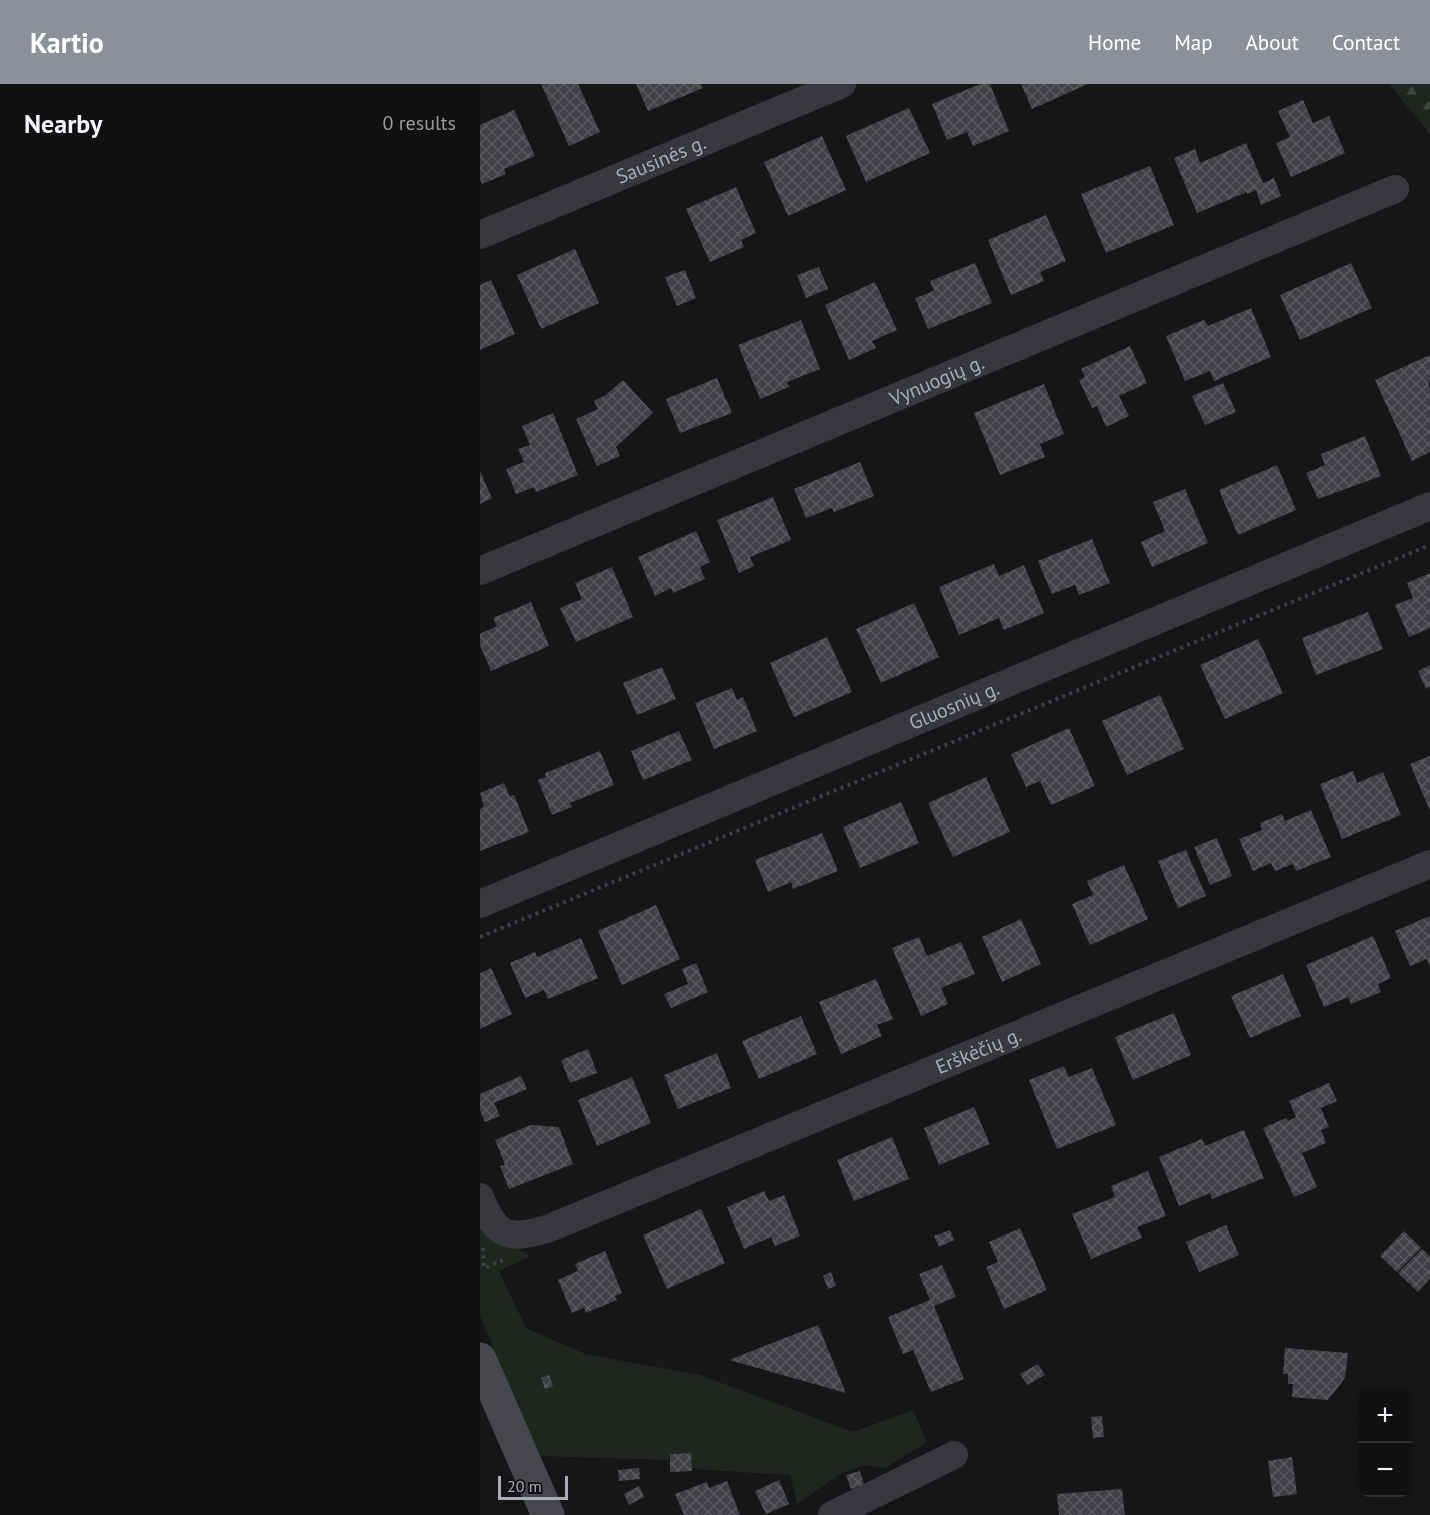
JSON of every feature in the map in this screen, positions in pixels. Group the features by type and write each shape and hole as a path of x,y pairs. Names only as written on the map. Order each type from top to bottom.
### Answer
{"main road":[{"path":"480,1359 548,1515"}],"street":[{"name":"Sausinės g.","path":"480,235 842,84"},
{"name":"Vynuogių g.","path":"480,571 1395,189"},
{"name":"Gluosnių g.","path":"480,904 1430,506"},
{"name":"Erškėčių g.","path":"480,1197 487,1214 507,1235 526,1235 558,1224 1430,864"},
{"path":"832,1515 954,1455"}],"path":[{"path":"480,937 1430,545"}],"green space":[{"path":"1389,84 1430,84 1430,134"},
{"path":"480,1220 484,1229 531,1256 499,1271 526,1328 585,1354 700,1375 853,1432 913,1410 927,1442 885,1468 865,1465 842,1473 797,1504 790,1475 692,1469 691,1453 670,1454 670,1460 539,1456 480,1316"}],"building":[{"path":"541,84 578,84 600,132 569,146"},
{"path":"636,84 701,84 703,88 648,111"},
{"path":"980,84 990,84 1009,131 973,146 967,132 947,140 932,104"},
{"path":"1021,84 1088,84 1032,109"},
{"path":"1303,100 1313,123 1329,116 1345,153 1291,177 1276,143 1290,137 1278,111"},
{"path":"909,108 930,153 866,182 846,136"},
{"path":"514,110 535,156 504,169 506,174 482,184 480,179 480,125"},
{"path":"822,136 846,190 788,216 764,162"},
{"path":"1246,143 1263,183 1274,178 1281,196 1261,205 1256,190 1197,213 1174,158 1195,149 1200,163"},
{"path":"1150,166 1174,225 1106,253 1081,194"},
{"path":"736,187 756,233 741,240 744,247 710,262 686,209"},
{"path":"1046,215 1066,261 1040,272 1044,281 1011,295 988,240"},
{"path":"575,249 599,303 541,329 517,275"},
{"path":"975,263 992,303 928,329 915,298 934,291 930,281"},
{"path":"1351,263 1372,308 1300,340 1280,295"},
{"path":"819,267 828,289 806,298 797,275"},
{"path":"685,270 696,298 677,306 665,277"},
{"path":"491,280 515,334 480,350 480,285"},
{"path":"875,282 897,330 872,341 876,348 849,360 825,305"},
{"path":"1251,308 1271,357 1214,381 1210,371 1185,381 1166,336 1204,320 1208,326"},
{"path":"801,320 820,369 787,382 789,387 760,399 738,345"},
{"path":"1130,346 1147,383 1119,396 1129,416 1106,427 1097,406 1092,408 1079,380 1085,377 1081,369"},
{"path":"1430,355 1430,382 1428,383 1430,388 1430,452 1412,461 1375,380"},
{"path":"717,378 732,413 680,433 666,399"},
{"path":"623,380 653,413 616,447 620,456 597,466 576,419 598,409 594,401 606,395"},
{"path":"1223,383 1236,412 1205,425 1192,396"},
{"path":"1044,384 1064,434 1040,444 1045,457 1000,475 974,413"},
{"path":"553,413 578,475 536,492 534,487 516,494 506,469 524,462 518,449 530,445 522,426"},
{"path":"1365,436 1381,476 1318,499 1306,473 1325,465 1321,454"},
{"path":"860,462 874,496 834,512 832,508 806,518 794,489"},
{"path":"1277,465 1296,510 1238,535 1219,490"},
{"path":"480,471 492,498 480,504"},
{"path":"1185,489 1208,543 1152,567 1141,542 1165,531 1153,502"},
{"path":"773,497 791,540 750,557 754,566 739,573 717,520"},
{"path":"696,531 710,562 700,567 705,579 673,593 671,588 655,596 638,557"},
{"path":"1092,539 1110,583 1079,595 1075,585 1052,594 1038,561"},
{"path":"994,564 999,576 1024,565 1044,613 1004,630 999,618 959,635 939,587"},
{"path":"612,567 633,617 576,642 560,608 582,599 575,583"},
{"path":"1430,573 1430,628 1409,637 1395,605 1413,598 1407,583"},
{"path":"531,602 549,646 491,671 480,645 480,634 497,626 493,618"},
{"path":"914,603 939,657 881,683 856,629"},
{"path":"1368,612 1383,649 1316,675 1302,638"},
{"path":"827,637 852,692 794,717 770,663"},
{"path":"1258,639 1283,693 1225,719 1200,665"},
{"path":"1430,665 1430,687 1426,689 1418,671"},
{"path":"662,667 676,699 637,715 623,683"},
{"path":"732,688 737,700 743,697 757,731 714,749 695,703"},
{"path":"1160,695 1184,749 1127,775 1102,721"},
{"path":"1069,728 1095,786 1051,805 1040,781 1026,787 1011,754"},
{"path":"679,731 692,760 643,780 631,751"},
{"path":"600,751 614,785 570,803 572,807 552,815 538,780 546,777 545,773"},
{"path":"1430,756 1430,811 1410,764"},
{"path":"1353,771 1357,783 1383,772 1401,815 1342,839 1320,784"},
{"path":"986,777 1010,832 953,857 928,803"},
{"path":"504,783 510,797 514,795 529,832 480,851 480,809 484,807 480,793"},
{"path":"901,802 919,843 860,868 843,827"},
{"path":"1311,810 1331,857 1296,871 1293,864 1275,871 1271,863 1253,871 1239,839 1262,830 1260,823 1282,814 1285,821"},
{"path":"822,833 838,871 793,889 791,882 768,892 755,860"},
{"path":"1217,838 1232,876 1210,885 1194,847"},
{"path":"1186,850 1206,896 1178,908 1158,861"},
{"path":"1124,865 1148,919 1090,945 1072,904 1093,895 1087,881"},
{"path":"656,905 680,959 622,985 598,931"},
{"path":"1430,916 1430,967 1427,959 1410,966 1395,931"},
{"path":"1021,919 1041,964 1002,982 982,937"},
{"path":"1373,936 1391,978 1378,984 1381,992 1351,1004 1348,997 1324,1007 1306,965"},
{"path":"919,937 927,956 961,942 975,974 941,988 948,1004 921,1016 892,948"},
{"path":"581,938 598,978 548,999 544,990 525,998 510,963 535,952 537,957"},
{"path":"696,963 708,992 671,1008 664,994 688,984 682,969"},
{"path":"491,968 512,1014 480,1029 480,973"},
{"path":"1283,974 1301,1016 1250,1038 1231,996"},
{"path":"876,979 893,1019 877,1025 882,1036 841,1054 819,1002"},
{"path":"1174,1013 1191,1055 1133,1080 1115,1037"},
{"path":"801,1016 817,1054 759,1079 742,1041"},
{"path":"588,1049 597,1073 570,1083 561,1060"},
{"path":"717,1053 731,1088 678,1109 664,1075"},
{"path":"1064,1066 1069,1077 1092,1068 1116,1125 1057,1149 1029,1080"},
{"path":"521,1076 527,1089 494,1103 500,1116 485,1122 480,1110 480,1094"},
{"path":"632,1077 651,1123 597,1146 578,1100"},
{"path":"1329,1083 1337,1101 1321,1108 1329,1127 1321,1130 1326,1143 1302,1153 1317,1187 1294,1197 1263,1128 1286,1118 1288,1121 1296,1117 1289,1101"},
{"path":"974,1107 990,1144 939,1165 924,1128"},
{"path":"531,1125 559,1127 573,1164 509,1189 500,1166 505,1165 495,1140"},
{"path":"1244,1130 1264,1178 1212,1199 1210,1193 1179,1206 1159,1157 1202,1139 1205,1146"},
{"path":"892,1137 909,1179 854,1201 837,1160"},
{"path":"1148,1171 1166,1216 1137,1227 1142,1238 1091,1259 1072,1214 1115,1197 1111,1186"},
{"path":"764,1191 769,1201 784,1195 800,1236 775,1246 771,1237 744,1249 727,1207"},
{"path":"701,1209 725,1263 667,1289 643,1235"},
{"path":"1226,1225 1239,1255 1199,1272 1186,1242"},
{"path":"1020,1228 1047,1290 1004,1309 986,1267 998,1262 989,1242"},
{"path":"950,1230 954,1240 939,1247 934,1236"},
{"path":"1404,1231 1421,1248 1397,1272 1380,1256"},
{"path":"1422,1249 1430,1256 1430,1279 1418,1292 1398,1273"},
{"path":"605,1251 622,1293 615,1296 617,1300 586,1313 584,1308 572,1313 558,1280 578,1271 575,1264"},
{"path":"942,1265 956,1297 934,1306 964,1379 931,1392 913,1350 903,1354 888,1317 930,1300 919,1274"},
{"path":"831,1272 836,1286 828,1289 823,1276"},
{"path":"818,1325 846,1393 729,1360"},
{"path":"1285,1348 1348,1353 1345,1378 1328,1400 1292,1397 1293,1384 1288,1384 1288,1374 1283,1374"},
{"path":"1038,1364 1045,1375 1027,1385 1020,1374"},
{"path":"549,1375 553,1386 545,1389 541,1378"},
{"path":"1102,1416 1104,1437 1093,1438 1091,1417"},
{"path":"691,1453 692,1471 670,1472 670,1454"},
{"path":"1292,1457 1297,1494 1273,1497 1268,1461"},
{"path":"639,1468 640,1479 619,1481 618,1470"},
{"path":"860,1471 864,1485 851,1489 846,1475"},
{"path":"779,1480 789,1504 766,1514 755,1491"},
{"path":"727,1481 740,1515 684,1515 675,1494 707,1482 709,1488"},
{"path":"639,1486 644,1497 629,1505 624,1494"},
{"path":"1122,1489 1125,1515 1059,1515 1057,1494"}]}
